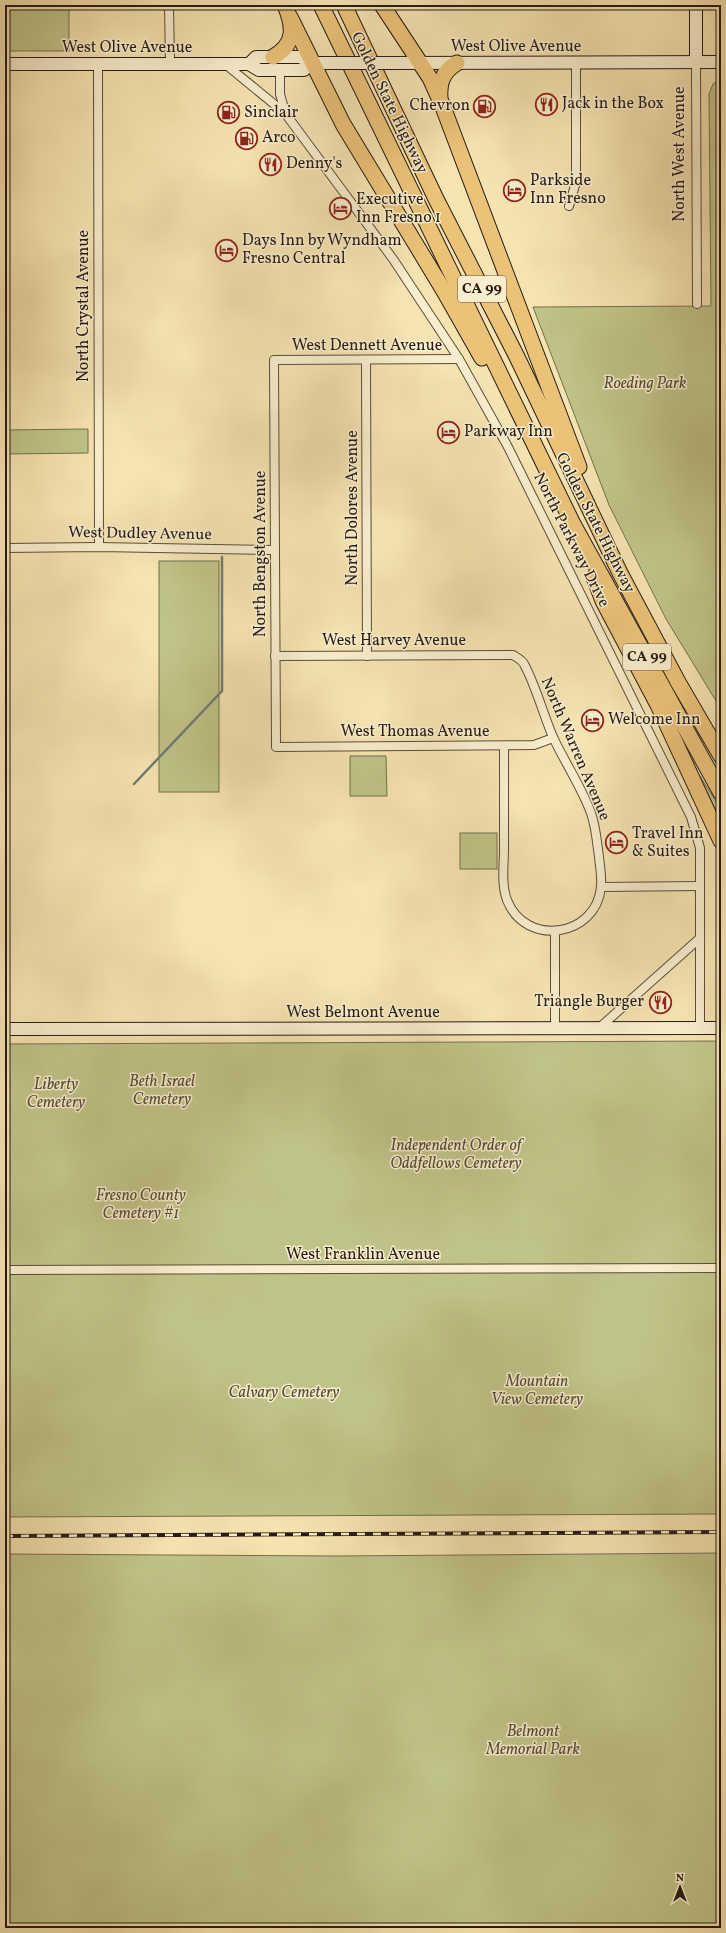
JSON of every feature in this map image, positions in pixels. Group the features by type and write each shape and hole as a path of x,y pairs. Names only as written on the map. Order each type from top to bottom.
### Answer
{"highway":[{"name":"Golden State Highway","path":"321,5 572,522 721,793"},
{"name":"Golden State Highway","path":"344,5 436,199 517,357 620,573 678,682 720,753"},
{"path":"382,5 430,78 436,94 440,99"},
{"path":"288,11 311,63 343,124 448,298 495,382 511,396"},
{"path":"273,57 284,50 289,43 292,34 288,11"},
{"path":"457,63 442,76 439,89 440,99 620,573"},
{"path":"572,522 603,601 658,704 721,841"}],"main road":[{"name":"North West Avenue","path":"696,5 696,62"},
{"name":"West Olive Avenue","path":"250,64 256,57 300,57 311,63 721,62"},
{"name":"West Olive Avenue","path":"5,64 250,64 259,70 304,70 311,63"},
{"name":"West Belmont Avenue","path":"5,1030 555,1030 721,1028"}],"street":[{"path":"169,5 170,64"},
{"path":"569,206 576,182 576,62"},
{"name":"North West Avenue","path":"696,62 697,304"},
{"name":"North Parkway Drive","path":"224,64 285,112 393,259 459,359 508,447 691,817 700,848 700,1028"},
{"name":"North Crystal Avenue","path":"98,65 99,547"},
{"name":"North Parkway Drive","path":"280,70 280,94 285,112"},
{"name":"West Dennett Avenue","path":"274,360 459,359"},
{"name":"North Bengston Avenue","path":"274,360 276,747"},
{"name":"North Dolores Avenue","path":"366,360 367,656"},
{"name":"West Dudley Avenue","path":"5,548 99,547 275,550"},
{"name":"West Harvey Avenue","path":"275,656 512,655"},
{"name":"North Warren Avenue","path":"512,655 523,663 553,738 591,814 598,849 601,886 598,899 588,915 571,927 555,932"},
{"name":"West Thomas Avenue","path":"276,747 504,746 534,745 553,738"},
{"path":"504,746 505,894 511,907 524,922 541,930 555,932 555,1030"},
{"path":"601,886 700,886"},
{"path":"598,1029 700,938"},
{"name":"West Franklin Avenue","path":"5,1270 721,1268"}],"green space":[{"path":"5,5 69,5 69,51 5,51"},
{"name":"Roeding Park","path":"721,78 721,709 666,619 609,505 533,307 711,306 709,94 713,84"},
{"path":"88,429 88,453 5,454 5,430"},
{"path":"159,561 219,561 219,792 159,792"},
{"path":"350,756 386,756 387,796 350,796"},
{"path":"700,776 721,810 721,837 692,778"},
{"path":"460,833 497,833 497,869 460,869"},
{"path":"721,1041 721,1514 5,1517 5,1044"},
{"name":"Belmont Memorial Park","path":"721,1553 721,1928 5,1928 5,1554 337,1556"}],"waterway":[{"path":"134,784 222,691 222,557"}],"railway":[{"path":"5,1536 721,1532"}],"place":[{"name":"Jack in the Box","path":"547,104"},
{"name":"Chevron","path":"485,106"},
{"name":"Sinclair","path":"228,113"},
{"name":"Arco","path":"247,138"},
{"name":"Denny's","path":"270,164"},
{"name":"Parkside Inn Fresno","path":"514,190"},
{"name":"Executive Inn Fresno 1","path":"340,209"},
{"name":"Days Inn by Wyndham Fresno Central","path":"226,250"},
{"name":"Parkway Inn","path":"448,432"},
{"name":"Welcome Inn","path":"593,720"},
{"name":"Travel Inn & Suites","path":"616,843"},
{"name":"Triangle Burger","path":"660,1002"}],"park label":[{"name":"Beth Israel Cemetery","path":"162,1091"},
{"name":"Liberty Cemetery","path":"56,1094"},
{"name":"Independent Order of Oddfellows Cemetery","path":"456,1155"},
{"name":"Fresno County Cemetery #1","path":"141,1205"},
{"name":"Mountain View Cemetery","path":"537,1391"},
{"name":"Calvary Cemetery","path":"284,1393"}]}
